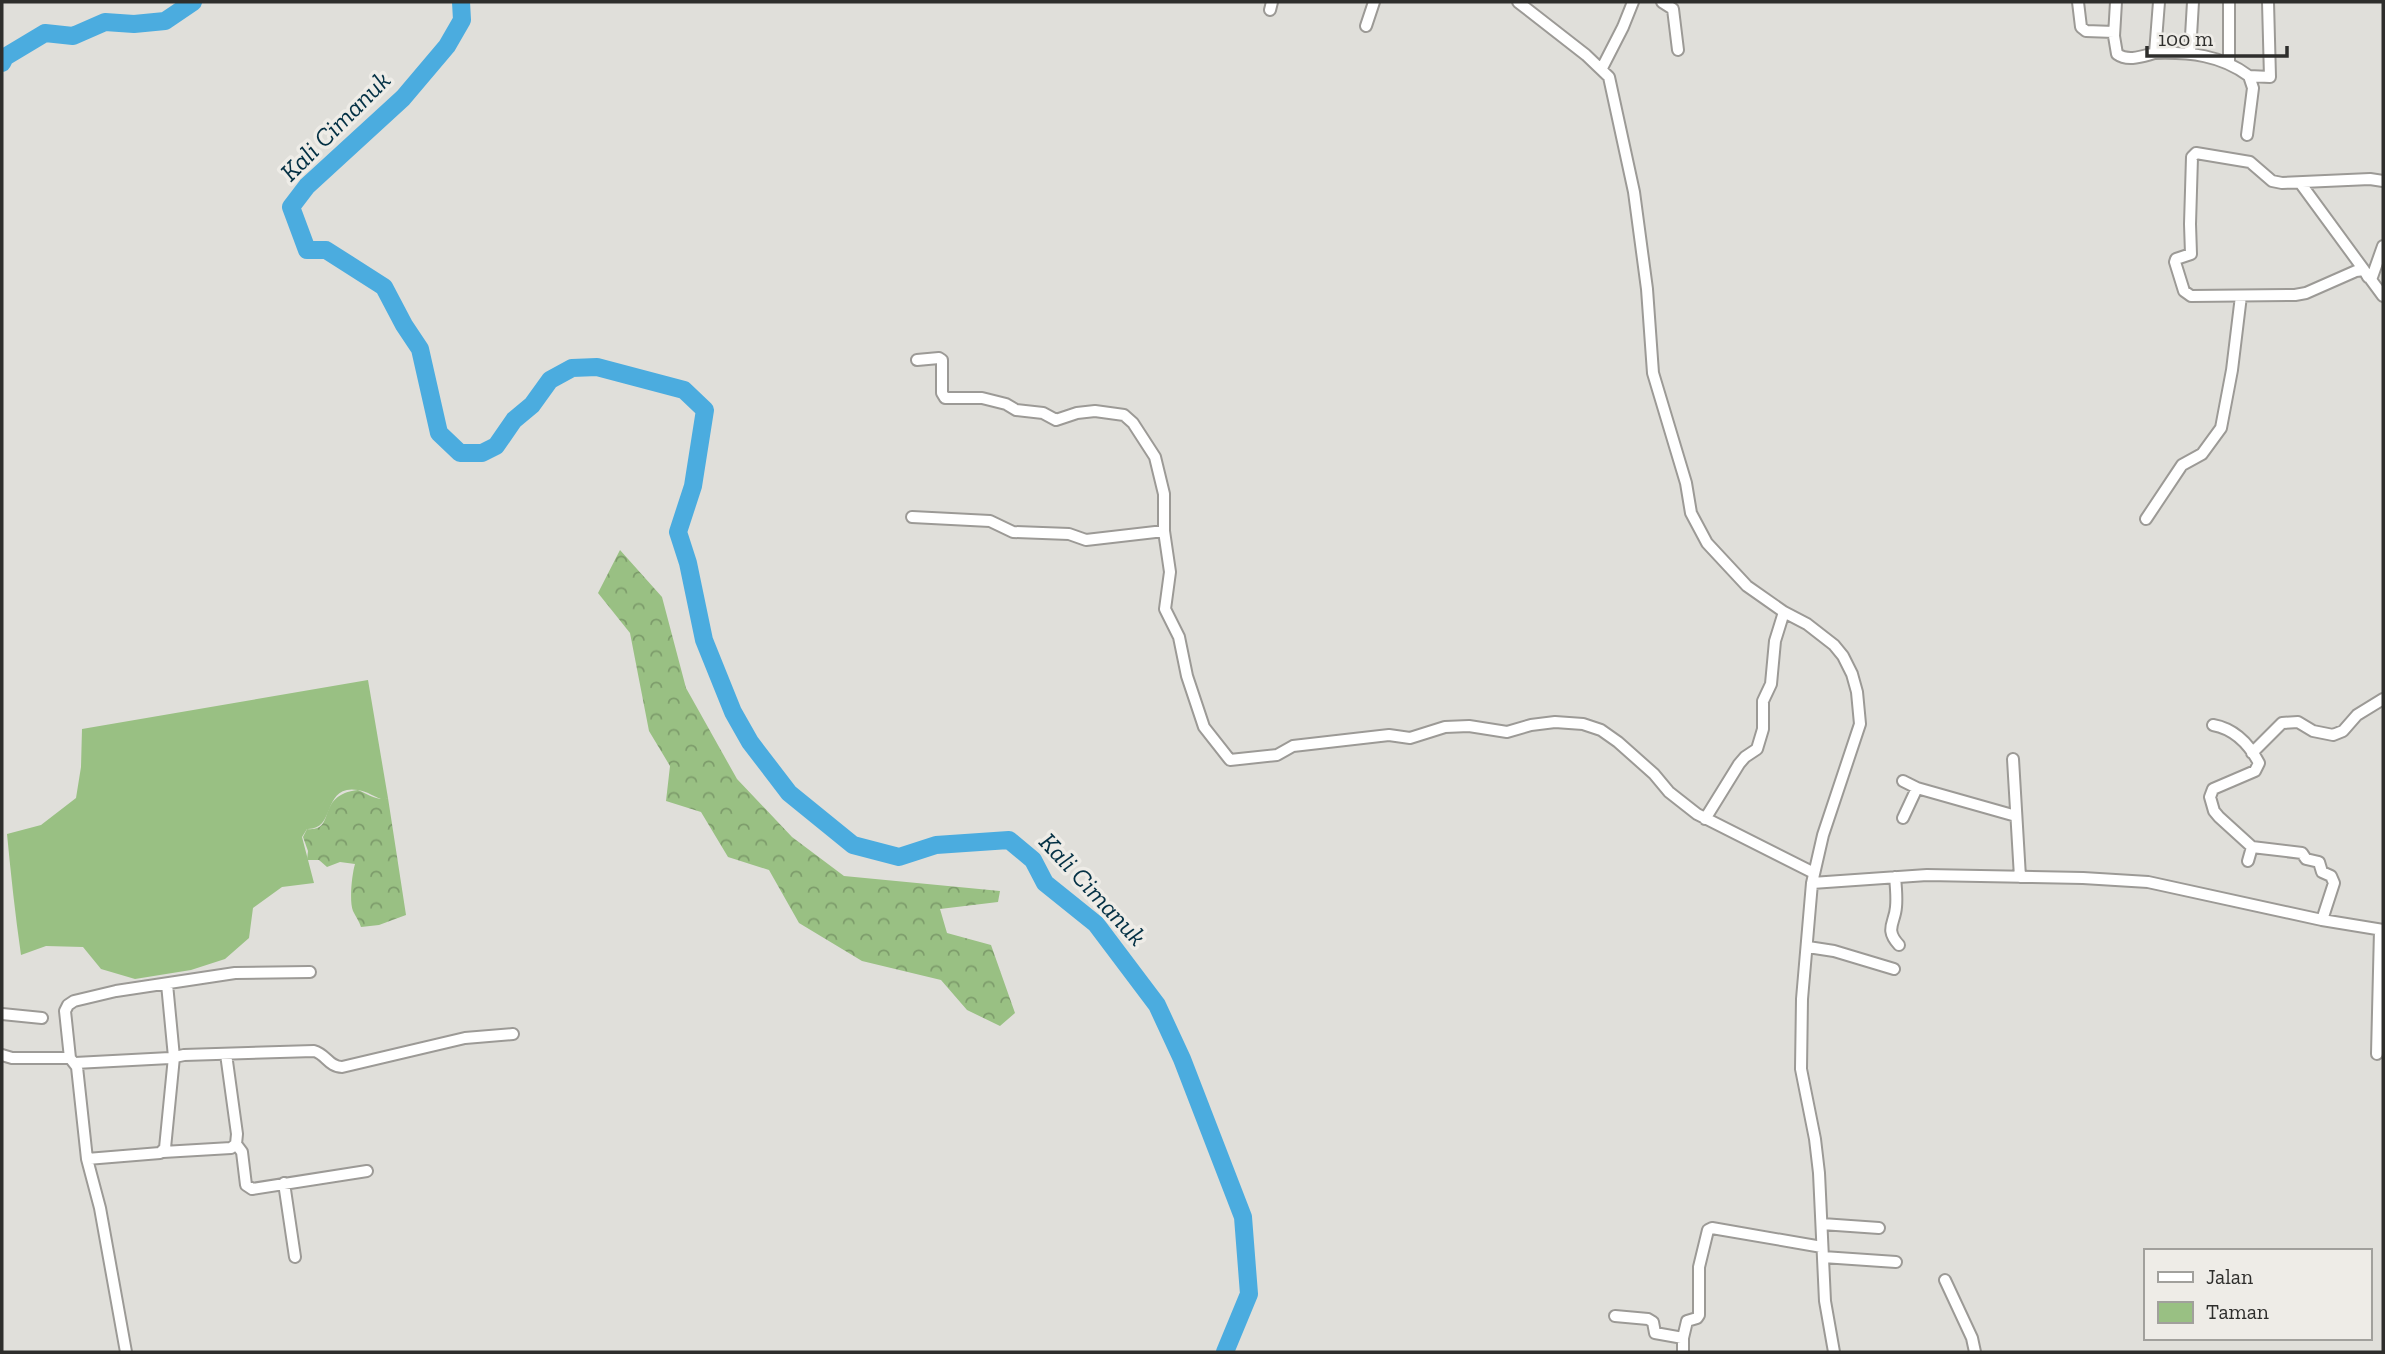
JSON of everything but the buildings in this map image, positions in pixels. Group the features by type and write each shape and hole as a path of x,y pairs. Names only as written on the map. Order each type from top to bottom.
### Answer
{"street":[{"path":"1366,26 1374,2"},
{"path":"1518,2 1545,20 1609,77 1634,191 1647,289 1653,373 1686,483 1691,513 1707,543 1746,586 1824,635 1843,656 1852,674 1860,709 1860,724 1823,835 1813,878 1802,999 1801,1069 1815,1139 1825,1301 1834,1352"},
{"path":"1602,68 1633,2"},
{"path":"1662,2 1673,9 1678,50"},
{"path":"2078,2 2081,27 2086,31 2114,32"},
{"path":"2116,2 2115,48 2122,58 2190,53 2213,57 2249,76 2270,77 2268,2"},
{"path":"2155,54 2159,2"},
{"path":"2190,53 2193,2"},
{"path":"2229,2 2229,64"},
{"path":"2247,135 2253,88 2249,76"},
{"path":"2383,181 2359,179 2301,184 2272,181 2250,162 2199,153 2194,155 2190,195 2191,254 2175,261 2184,291 2191,296 2301,294 2356,271 2373,276 2383,246"},
{"path":"2301,184 2383,296"},
{"path":"2146,519 2182,465 2202,454 2221,428 2232,370 2241,296"},
{"path":"917,360 942,360 942,393 947,399 982,398 1006,404 1016,410 1043,413 1056,420 1077,413 1096,411 1124,415 1138,429 1155,457 1164,494 1164,531 1170,572 1165,609 1179,637 1204,727 1224,755 1233,761 1277,755 1293,746 1416,737 1435,728 1455,726 1507,732 1555,722 1583,724 1601,730 1618,742 1654,774 1669,792 1705,818 1813,878 2020,877 2148,882 2322,920 2382,930 2377,1054"},
{"path":"912,517 990,521 1013,532 1069,534 1086,540 1164,531"},
{"path":"1705,818 1739,764 1757,749 1763,729 1763,701 1771,684 1775,641 1784,612"},
{"path":"2252,753 2281,723 2298,722 2312,731 2333,734 2343,731 2357,715 2383,699"},
{"path":"2213,725 2233,732 2259,763 2258,769 2213,789 2210,797 2214,811 2252,847 2302,853 2306,859 2319,862 2322,872 2332,877 2334,883 2322,920"},
{"path":"2013,759 2020,877"},
{"path":"1903,781 1917,788 2016,816"},
{"path":"1903,818 1917,788"},
{"path":"2248,861 2252,847"},
{"path":"1895,877 1896,910 1891,928 1899,945"},
{"path":"1808,947 1857,957 1894,969"},
{"path":"127,1352 100,1208 87,1159 79,1077 73,1060 65,1011 71,1003 107,993 235,973 310,972"},
{"path":"163,1152 174,1057 167,984"},
{"path":"2,1014 43,1018"},
{"path":"2,1055 12,1058 73,1060 314,1051 333,1066 342,1067 465,1038 513,1034"},
{"path":"226,1054 236,1144 242,1153 248,1188 367,1171"},
{"path":"87,1159 230,1148 236,1144"},
{"path":"284,1183 295,1258"},
{"path":"1822,1224 1879,1228"},
{"path":"1683,1352 1687,1321 1699,1315 1699,1267 1708,1230 1712,1228 1822,1252 1896,1262"},
{"path":"1945,1280 1972,1338 1975,1352"},
{"path":"1615,1316 1648,1319 1653,1322 1654,1332 1657,1334 1683,1338"}],"green space":[{"path":"620,550 662,597 686,688 737,779 792,837 844,876 1000,891 998,902 940,909 947,933 991,945 1015,1013 1000,1026 967,1010 941,980 862,961 799,923 769,870 728,857 701,812 666,801 670,766 649,731 630,633 598,593"},
{"path":"368,680 388,798 384,800 358,790 346,790 339,794 322,822 307,829 302,837 314,883 282,887 253,908 249,938 225,959 191,970 135,979 101,969 83,947 46,946 21,955 7,834 41,825 76,798 81,767 82,729"},
{"path":"358,790 377,798 388,798 406,915 379,925 361,927 351,901 355,864 340,862 327,867 319,860 307,860 308,851 303,837 307,829 322,825 336,799 344,793"}],"waterway":[{"name":"Kali Cimanuk","path":"2,63 5,57 45,33 73,36 105,22 134,24 165,21 193,2"},
{"name":"Kali Cimanuk","path":"461,2 462,20 447,46 403,98 307,186 291,207 307,250 326,250 384,287 420,349 439,433 460,453 482,453 496,446 514,420 532,405 550,380 572,368 597,367 684,390 705,410 693,486 678,532 688,563 704,640 733,712 750,742 789,793 853,845 899,857 936,845 1009,840 1033,860 1045,883 1096,924 1157,1005 1182,1059 1243,1217 1249,1294 1225,1352"}]}
